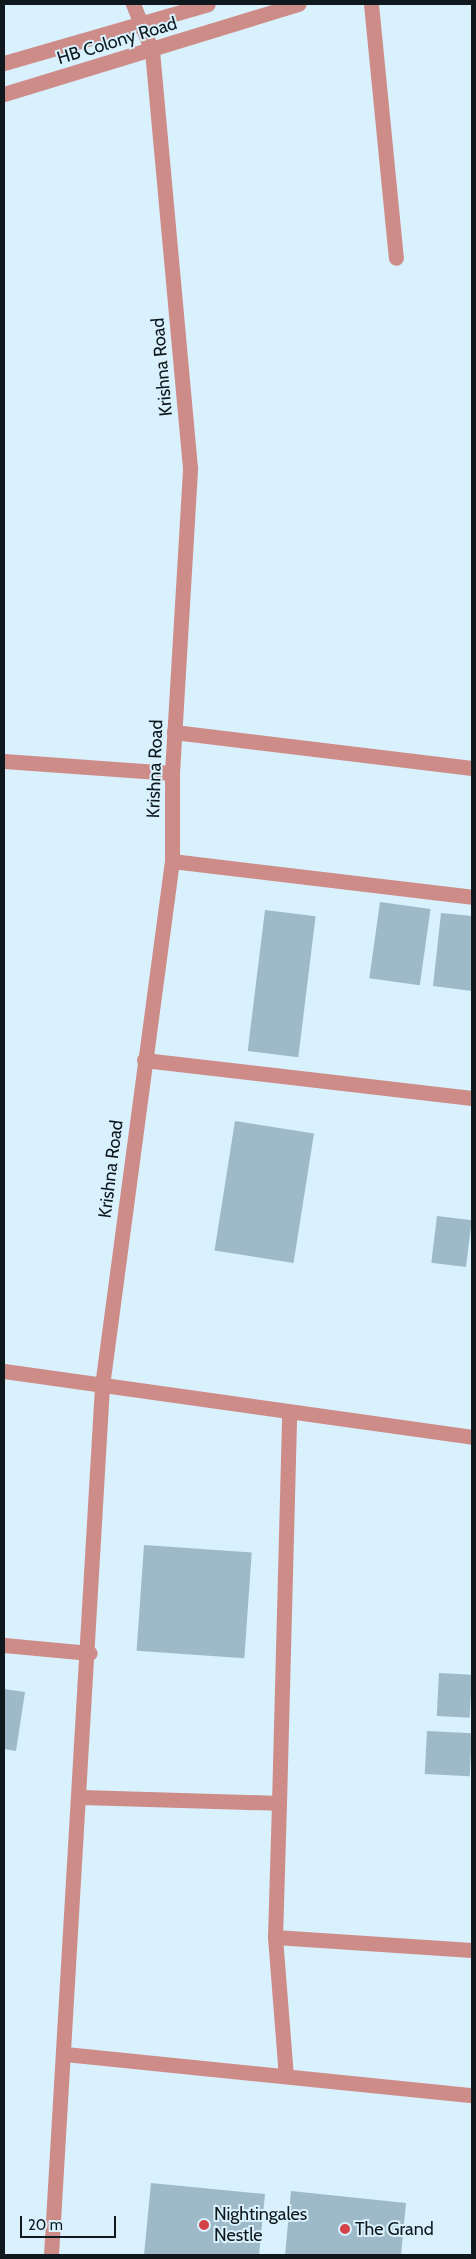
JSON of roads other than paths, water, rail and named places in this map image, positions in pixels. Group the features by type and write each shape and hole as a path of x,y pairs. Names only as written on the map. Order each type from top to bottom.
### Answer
{"street":[{"name":"Krishna Road","path":"51,2255 66,2054 90,1653 102,1386 172,861 172,773 190,468 152,51 132,4"},
{"path":"4,63 141,25 208,4"},
{"name":"HB Colony Road","path":"4,94 152,51 299,4"},
{"path":"371,4 396,258"},
{"path":"174,732 472,768"},
{"path":"4,761 172,773"},
{"path":"172,861 472,897"},
{"path":"144,1060 472,1098"},
{"path":"4,1371 472,1437"},
{"path":"286,2076 275,1938 289,1412"},
{"path":"4,1645 90,1653"},
{"path":"81,1798 279,1802"},
{"path":"275,1938 472,1950"},
{"path":"66,2054 472,2095"}],"place":[{"name":"Nightingales Nestle","path":"204,2225"},
{"name":"The Grand","path":"345,2229"}]}
